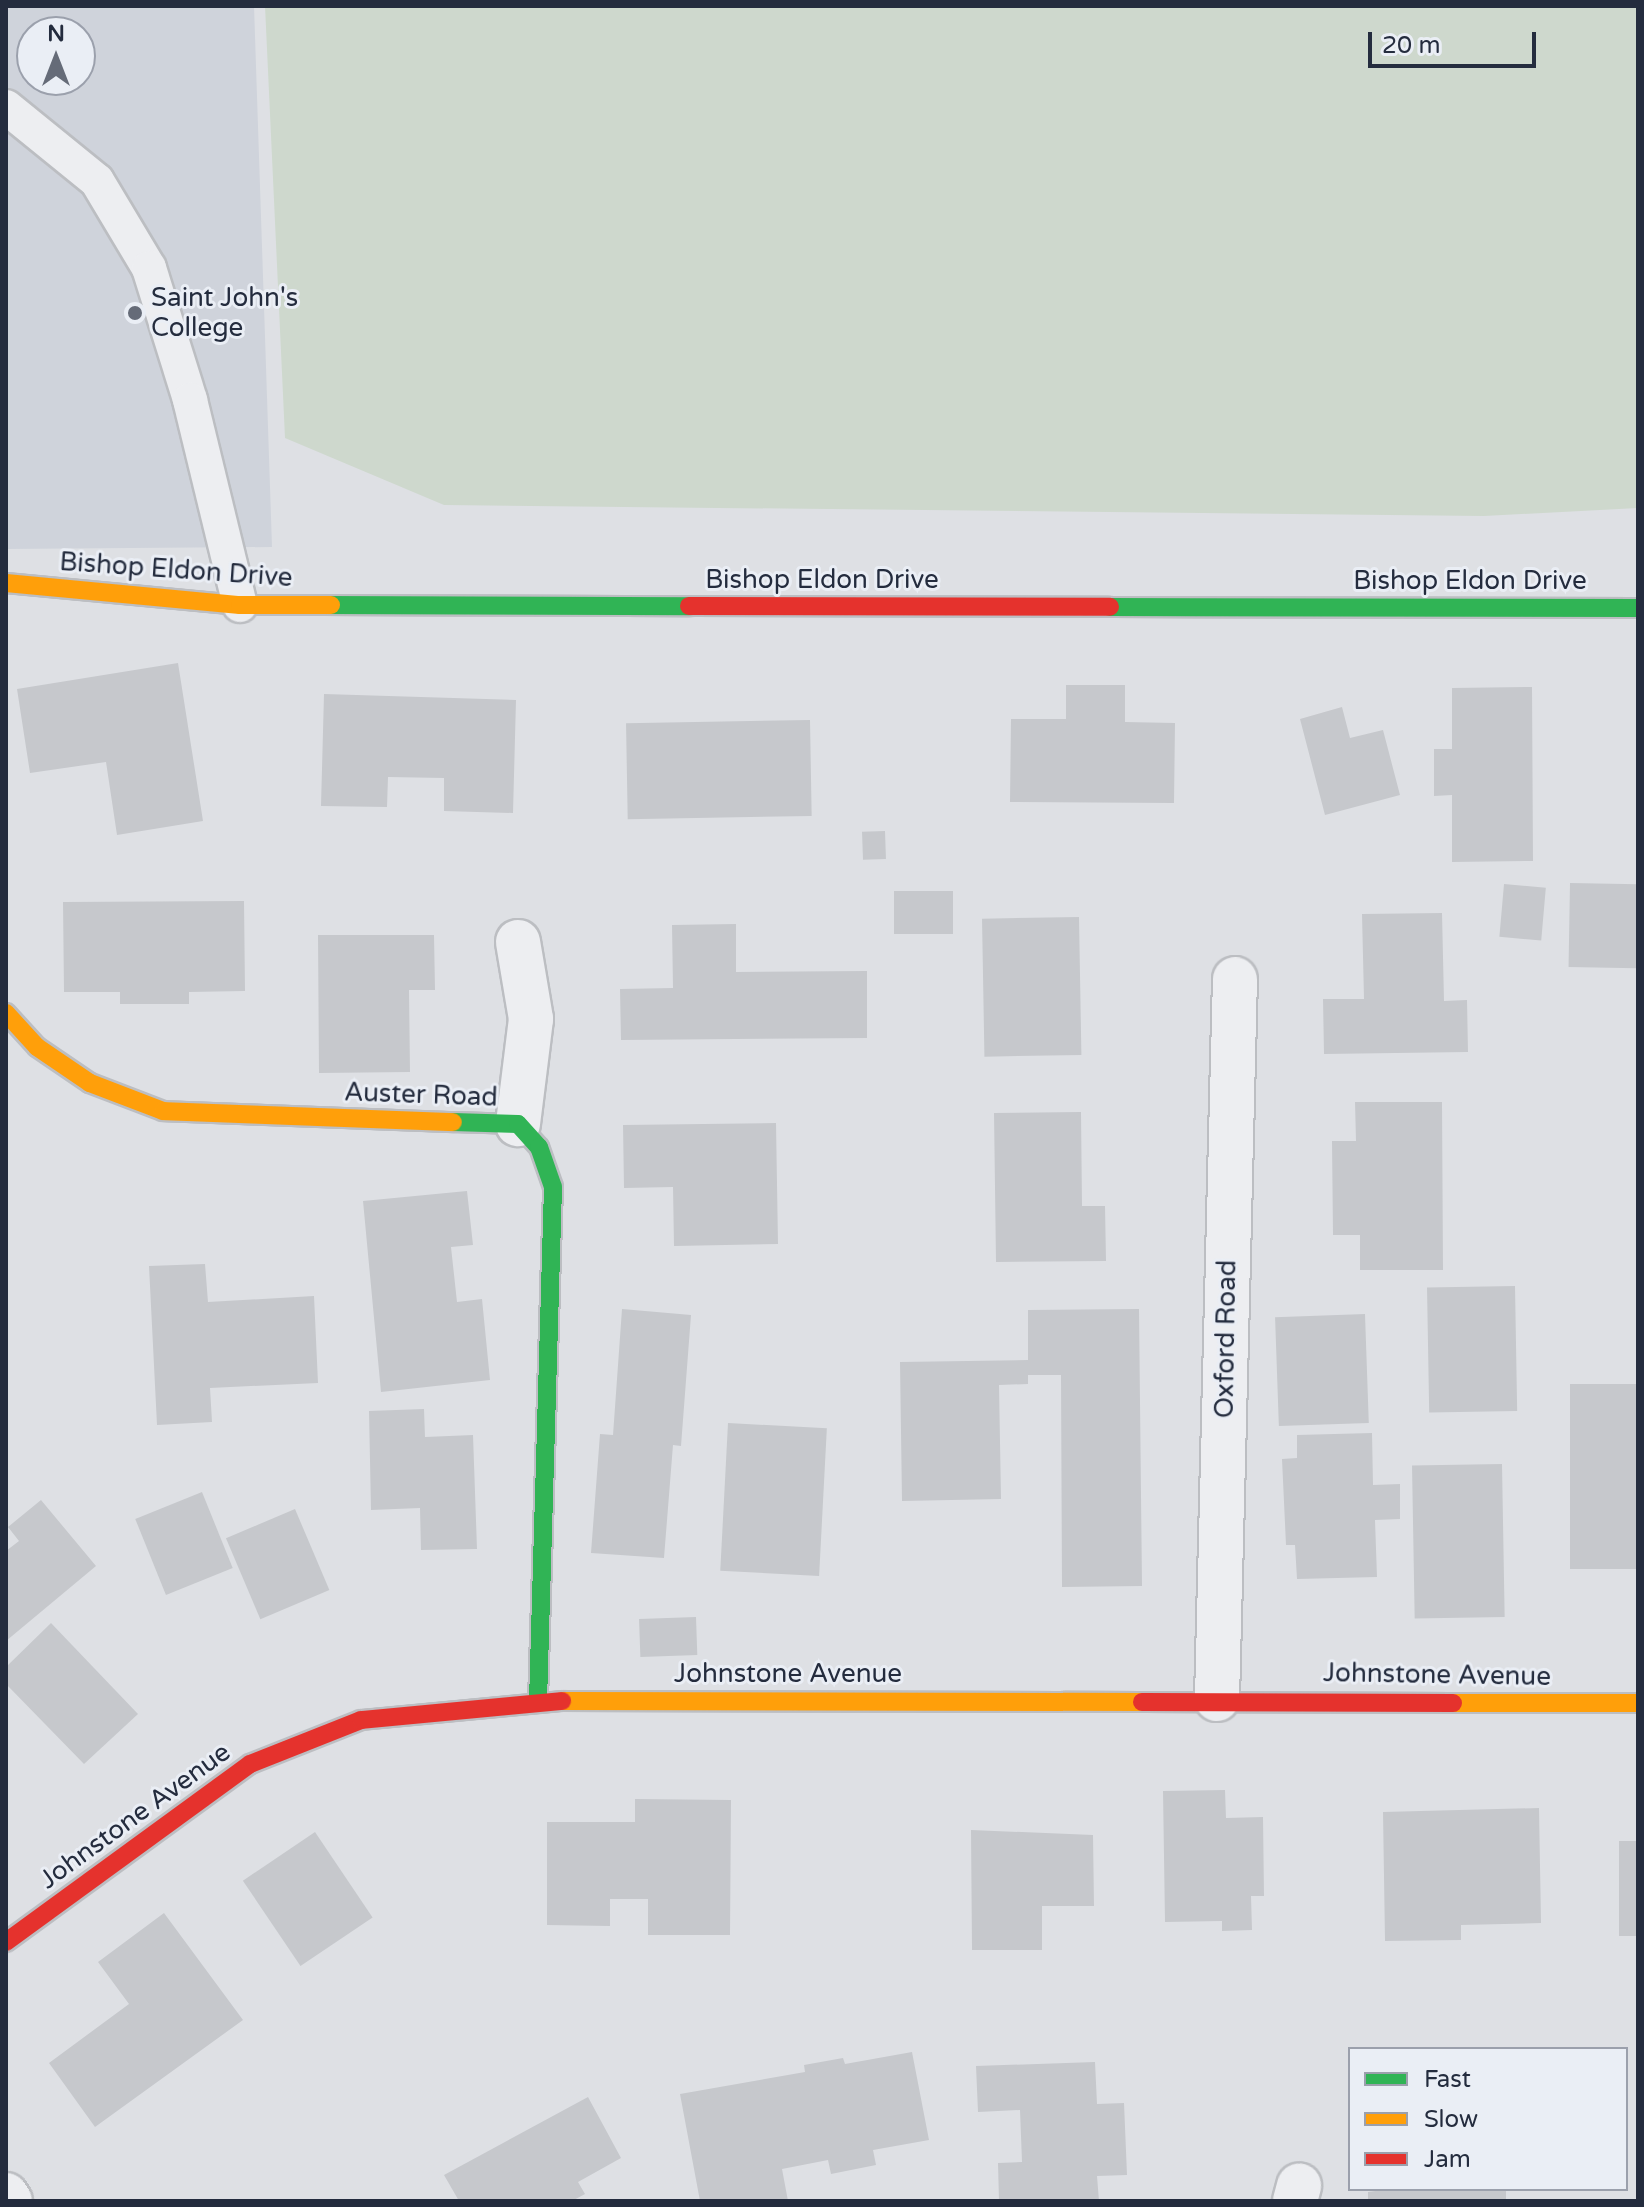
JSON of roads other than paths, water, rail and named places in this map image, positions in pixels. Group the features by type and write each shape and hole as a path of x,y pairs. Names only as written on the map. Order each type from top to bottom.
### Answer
{"street":[{"name":"Bishop Eldon Drive","path":"6,583 240,605 1638,608"},
{"path":"518,942 531,1019 518,1124"},
{"name":"Oxford Road","path":"1217,1699 1235,979"},
{"name":"Auster Road","path":"6,1013 37,1047 90,1083 163,1111 518,1124 539,1147 553,1187 538,1701"},
{"name":"Johnstone Avenue","path":"6,1942 250,1764 306,1738 361,1720 538,1701 1217,1699 1638,1703"},
{"path":"6,2195 10,2201"}],"lane":[{"path":"6,107 97,181 149,268 190,400 240,605"}],"place":[{"name":"Saint John's College","path":"135,313"}]}
